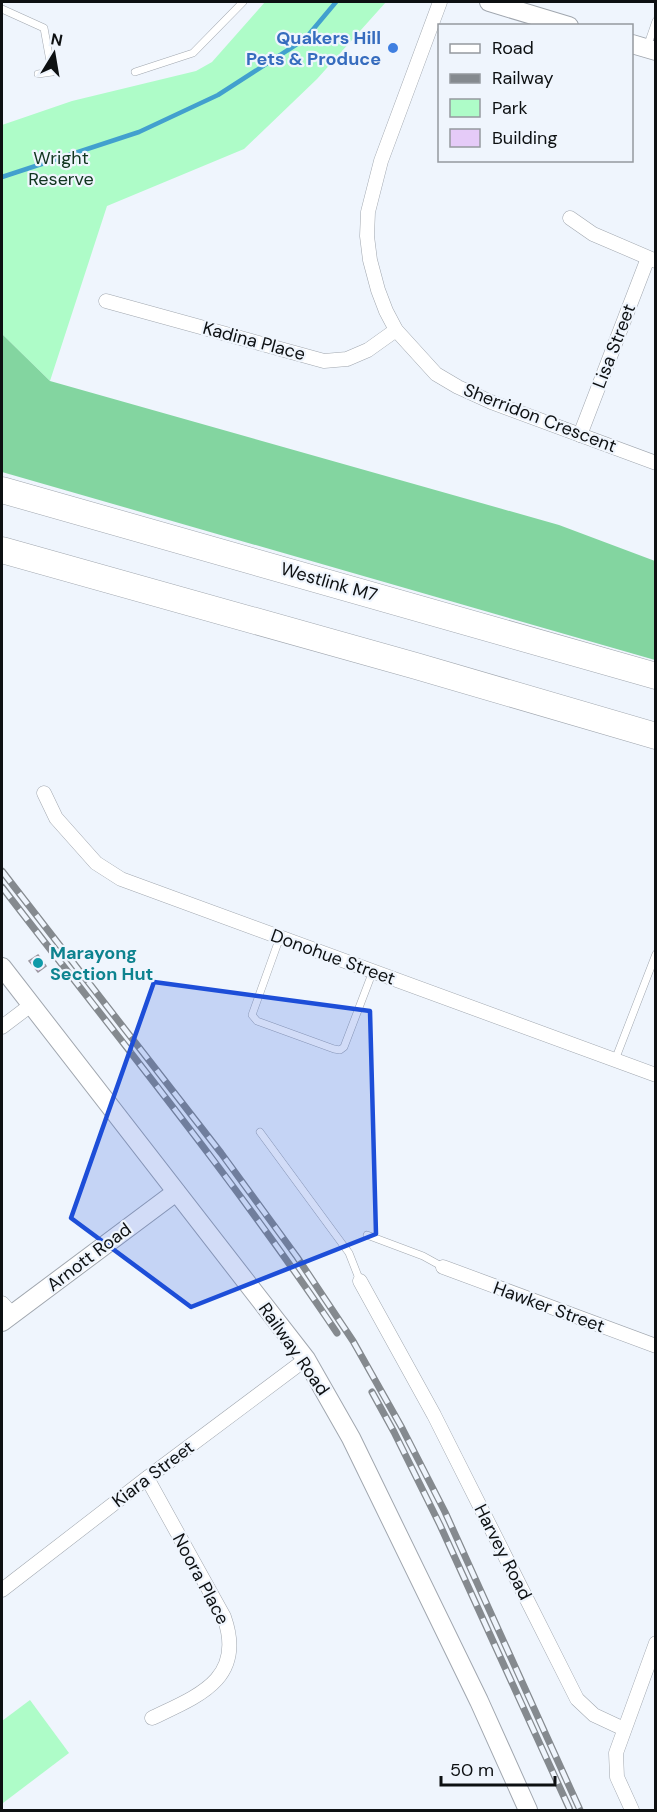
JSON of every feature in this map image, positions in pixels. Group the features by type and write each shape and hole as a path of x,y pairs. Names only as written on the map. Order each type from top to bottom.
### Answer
{"highway":[{"name":"Westlink M7","path":"2,490 656,676"},
{"path":"2,550 656,736"}],"street":[{"name":"Sherridon Crescent","path":"440,2 381,161 368,212 367,236 370,260 378,290 396,330 436,374 443,378 491,402 656,463"},
{"path":"489,2 562,24"},
{"path":"570,218 593,234 652,259"},
{"name":"Lisa Street","path":"580,435 652,259"},
{"name":"Kadina Place","path":"106,301 324,361 346,359 368,350 396,330"},
{"name":"Donohue Street","path":"44,793 56,818 96,863 121,879 656,1075"},
{"name":"Railway Road","path":"2,967 306,1359 351,1438 479,1701 528,1810"},
{"path":"2,1027 31,1005"},
{"name":"Arnott Road","path":"5,1313 176,1192"},
{"name":"Hawker Street","path":"442,1267 656,1346"},
{"name":"Harvey Road","path":"360,1281 434,1415 577,1699 594,1715 624,1729"},
{"name":"Kiara Street","path":"2,1590 306,1359"},
{"name":"Noora Place","path":"147,1478 221,1611 230,1641 225,1668 209,1687 197,1696 152,1718"},
{"path":"632,1810 617,1777 616,1753 656,1643"}],"lane":[{"path":"135,72 193,53 243,2"},
{"path":"2,9 44,28 52,72 38,74"},
{"path":"645,48 656,21"},
{"path":"280,937 252,1015 257,1021 340,1050 346,1042 373,971"},
{"path":"615,1060 656,954"},
{"path":"260,1132 349,1253 360,1281"},
{"path":"367,1235 423,1256 442,1267"}],"highlighted area":[{"path":"154,982 370,1011 376,1234 191,1307 71,1218"}],"green space":[{"name":"Wright Reserve","path":"265,2 386,2 317,79 244,149 107,206 50,381 2,334 2,125 72,101 196,71 212,62"},
{"path":"2,334 50,381 559,525 655,561 655,660 2,472"},
{"path":"30,1700 69,1753 3,1803 2,1721"}],"building":[{"name":"Marayong Section Hut","path":"38,955 46,966 38,972 29,961"}],"waterway":[{"path":"2,177 139,132 218,95 305,39 336,2"}],"railway":[{"path":"2,871 221,1153 297,1257 353,1341 402,1428 445,1512 580,1810"},
{"path":"2,887 215,1163 337,1333"},
{"path":"372,1392 440,1525 570,1810"}],"place":[{"name":"Quakers Hill Pets & Produce","path":"393,48"},
{"name":"Marayong Section Hut","path":"38,963"}]}
